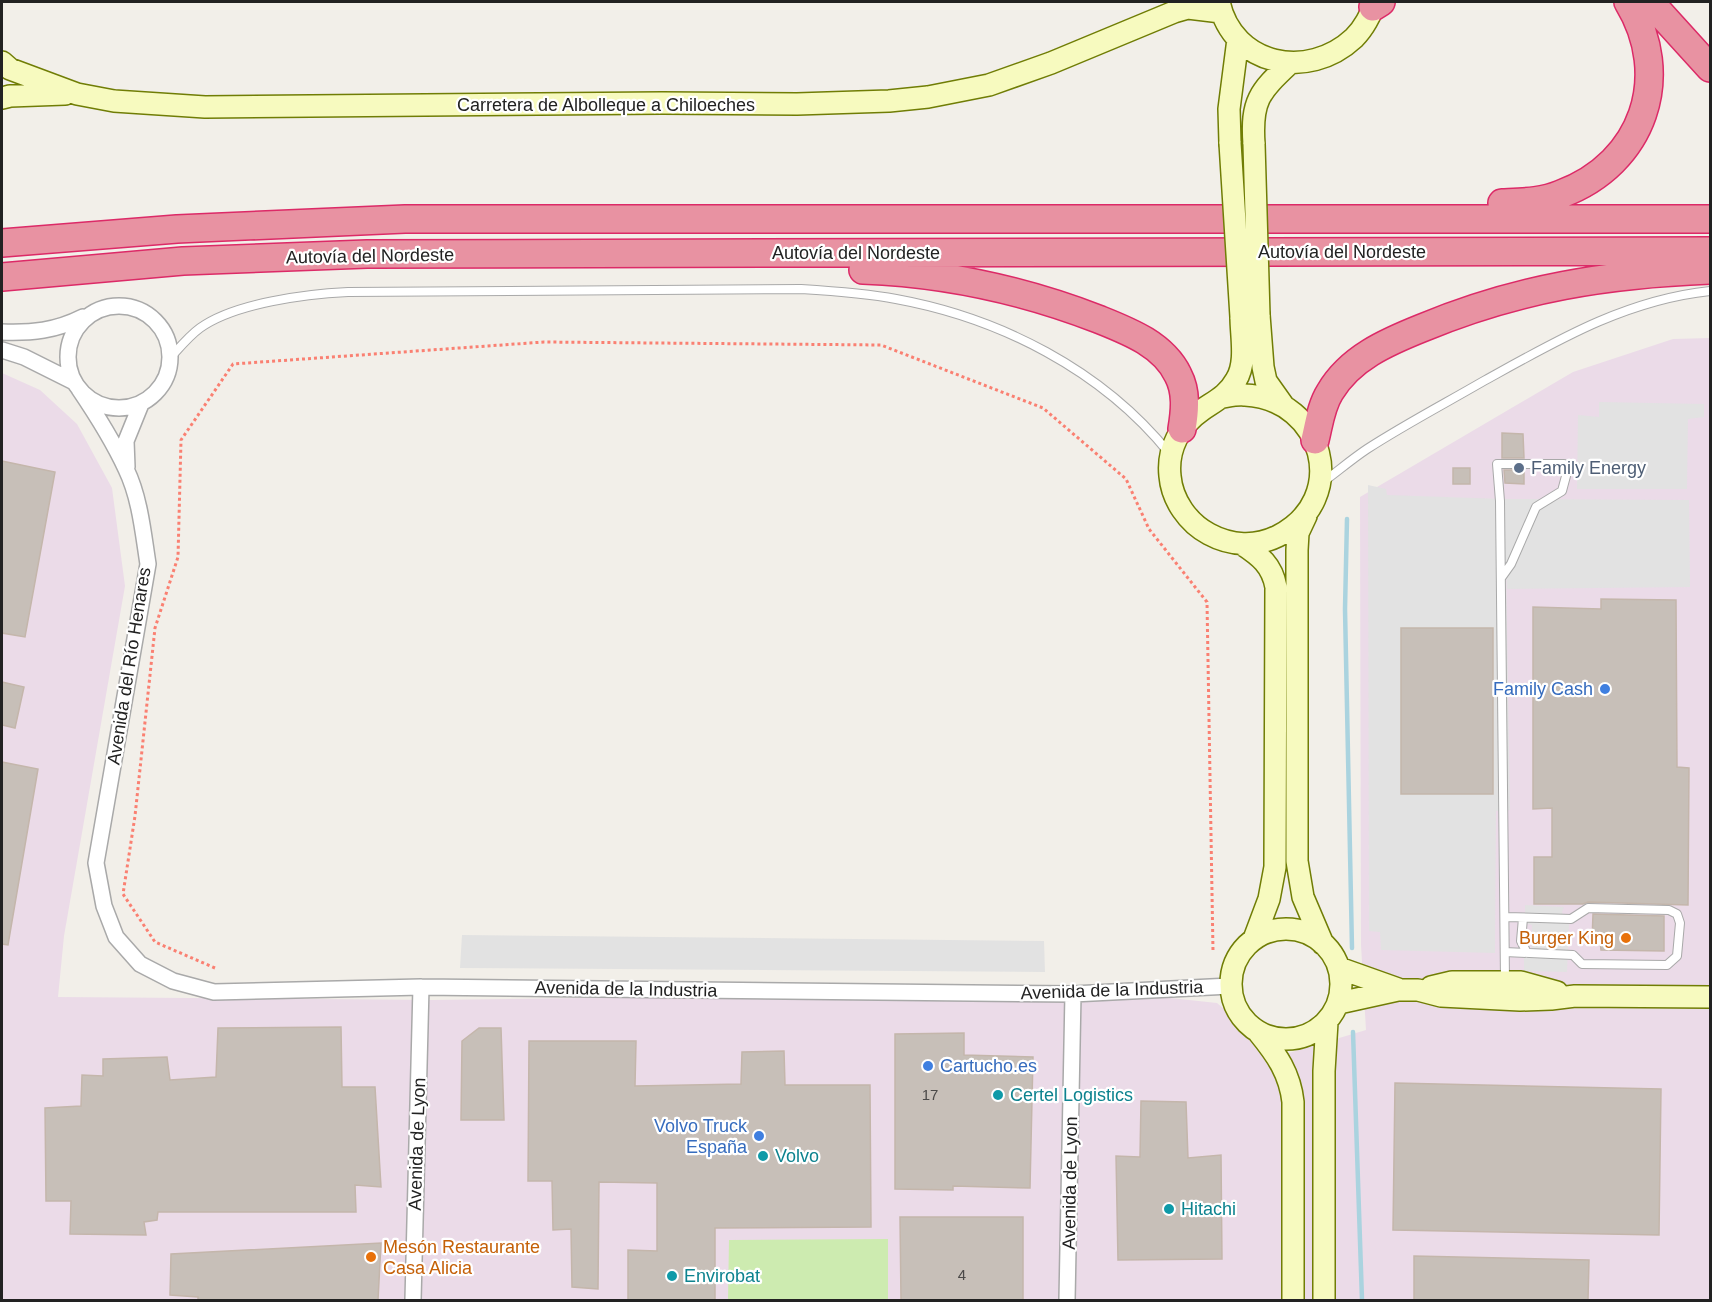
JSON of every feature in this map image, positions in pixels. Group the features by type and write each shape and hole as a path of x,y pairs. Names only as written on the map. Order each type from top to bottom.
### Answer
{"highway":[{"path":"1314,219 1377,204 1529,202 1561,195 1600,172 1620,153 1632,135 1646,105 1650,86 1649,54 1638,19 1628,2"},
{"path":"1650,2 1710,68"},
{"name":"Autovía del Nordeste","path":"2,243 177,229 405,219 1710,219"},
{"name":"Autovía del Nordeste","path":"2,277 183,261 367,254 1710,251"},
{"path":"367,254 523,269 864,270 897,272 980,284 1020,293 1088,315 1126,331 1156,349 1169,361 1183,388 1185,408 1182,429"},
{"path":"1315,440 1321,413 1330,392 1357,362 1386,343 1458,313 1539,289 1597,278 1650,272 1710,270"}],"main road":[{"name":"Carretera de Albolleque a Chiloeches","path":"1124,32 1172,2"},
{"path":"1220,7 1238,39 1253,51 1271,59 1290,63 1317,61 1341,50 1361,31 1376,3"},
{"name":"Carretera de Albolleque a Chiloeches","path":"2,62 10,69 77,94 114,101 205,107 662,103 797,105 889,101 928,97 989,85 1051,63 1174,12 1188,8 1220,7"},
{"path":"1238,39 1229,109 1230,143 1250,316 1266,381 1284,406"},
{"path":"1290,63 1269,82 1254,108 1250,316 1241,368 1237,380 1222,398 1200,411 1182,429 1175,440 1171,454 1170,476 1175,497 1186,516 1202,531 1221,540 1242,544 1268,541 1291,529 1309,510"},
{"name":"Carretera de Albolleque a Chiloeches","path":"2,98 77,94"},
{"path":"1222,398 1244,394 1265,398 1284,406 1300,418 1315,440 1321,466 1319,484 1298,533 1297,861 1303,897 1323,944"},
{"path":"1242,544 1268,564 1274,575 1276,587 1275,867 1271,891 1254,939"},
{"path":"1293,1300 1294,1115 1292,1095 1281,1060 1259,1033 1244,1021 1234,1004 1230,986 1236,959 1244,948 1254,939 1275,930 1297,930 1311,935 1323,944 1335,958 1339,968 1341,990 1338,1003 1328,1022 1324,1071 1324,1300"},
{"path":"1339,968 1408,990 1441,996 1520,1000 1575,996 1710,997"},
{"path":"1338,1003 1452,982 1521,982 1575,996"},
{"path":"1441,996 1457,989 1503,991 1505,982"},
{"path":"1259,1033 1276,1039 1295,1039 1313,1033 1328,1022"}],"street":[{"path":"2,332 28,332 65,327 111,306 129,306 145,312 159,324 168,339 171,357 169,372 163,385 153,396 141,404 124,408 108,407 92,400 76,385 24,357 2,350"},
{"path":"76,385 68,366 68,350 72,335 81,321 94,312"},
{"name":"Avenida del Río Henares","path":"76,385 127,470 141,514 148,564 96,863"},
{"name":"Avenida del Río Henares","path":"127,470 126,441 141,404"},
{"name":"Avenida de la Industria","path":"96,863 104,906 116,937 140,964 173,981 214,992 421,987 1073,994 1230,986"},
{"name":"Avenida de Lyon","path":"412,1300 421,987"},
{"name":"Avenida de Lyon","path":"1067,1300 1073,994"}],"lane":[{"path":"171,357 196,332 217,319 267,303 319,294 359,291 801,289 857,294 897,299 954,313 986,324 1038,348 1063,362 1115,399 1139,419 1171,454"},
{"path":"1319,484 1366,450 1457,396 1581,329 1609,316 1647,303 1710,291"},
{"path":"1501,578 1511,564 1536,507 1562,491 1566,476 1564,464 1497,464 1501,578 1505,982"},
{"path":"1505,952 1573,955 1582,964 1667,965 1677,956 1680,923 1677,914 1669,910 1637,908 1588,908 1571,919 1506,917"},
{"path":"1523,918 1521,941 1527,953"}],"path":[{"path":"215,968 155,942 123,894 135,816 155,628 178,557 181,440 233,364 544,342 881,345 1043,408 1126,479 1149,529 1207,602 1213,951"}],"shaded area":[{"path":"1710,338 1710,1300 2,1300 2,373 40,390 77,424 112,488 125,586 64,936 58,997 433,1000 668,997 1161,997 1217,1003 1279,1056 1366,1030 1361,945 1360,497 1573,372 1673,339"},
{"path":"1599,402 1704,404 1704,417 1688,419 1687,489 1577,489 1578,415 1599,417"},
{"path":"1368,485 1386,489 1387,495 1504,499 1689,500 1690,587 1507,589 1506,567 1510,810 1496,811 1495,953 1381,950 1380,932 1369,931"},
{"path":"1525,905 1564,907 1562,912 1566,924 1569,924 1567,972 1524,971 1524,957 1531,957 1532,925 1525,923"},
{"path":"462,935 1044,941 1045,972 460,968"}],"green space":[{"path":"888,1239 888,1300 728,1300 729,1240"}],"building":[{"path":"1502,433 1523,434 1524,458 1502,458"},
{"path":"2,461 55,472 25,637 2,633"},
{"path":"1453,468 1470,468 1470,484 1453,484"},
{"path":"1504,470 1524,470 1524,484 1505,483"},
{"name":"Family Cash","path":"1601,599 1676,600 1677,767 1689,768 1688,905 1588,902 1583,904 1534,904 1534,857 1552,857 1552,808 1533,809 1533,607 1601,609"},
{"path":"1401,628 1493,628 1493,794 1401,794"},
{"path":"2,682 24,687 15,728 2,725"},
{"path":"2,762 38,769 8,945 2,944"},
{"path":"1593,914 1664,916 1664,951 1601,950 1600,941 1592,941"},
{"path":"341,1027 342,1087 375,1087 381,1187 355,1185 356,1212 158,1212 157,1220 144,1222 146,1235 70,1234 71,1201 46,1201 45,1108 81,1106 82,1075 103,1076 103,1059 167,1057 170,1080 216,1077 218,1028"},
{"path":"479,1028 501,1028 504,1120 461,1120 462,1041"},
{"path":"964,1033 964,1055 1033,1057 1030,1188 953,1186 953,1190 895,1189 895,1034"},
{"path":"529,1041 636,1041 635,1086 741,1084 742,1052 784,1051 785,1085 870,1085 871,1227 715,1228 715,1300 628,1300 628,1250 657,1251 657,1183 599,1182 598,1289 572,1287 571,1229 553,1230 552,1181 528,1181"},
{"path":"1395,1083 1661,1089 1659,1235 1393,1230"},
{"name":"Hitachi","path":"1141,1101 1186,1102 1188,1158 1221,1155 1222,1259 1118,1260 1116,1156 1140,1157"},
{"path":"900,1217 1023,1217 1023,1300 901,1300"},
{"path":"381,1243 378,1300 198,1300 198,1297 170,1295 171,1254"},
{"path":"1414,1256 1589,1260 1588,1300 1414,1300"}],"waterway":[{"path":"1347,519 1345,609 1352,948"},
{"path":"1353,1032 1362,1300"}],"place":[{"name":"Family Energy","path":"1519,468"},
{"name":"Family Cash","path":"1605,689"},
{"name":"Burger King","path":"1626,938"},
{"name":"Cartucho.es","path":"928,1066"},
{"name":"Certel Logistics","path":"998,1095"},
{"name":"Volvo Truck España","path":"759,1136"},
{"name":"Volvo","path":"763,1156"},
{"name":"Hitachi","path":"1169,1209"},
{"name":"Mesón Restaurante Casa Alicia","path":"371,1257"},
{"name":"Envirobat","path":"672,1276"}]}
